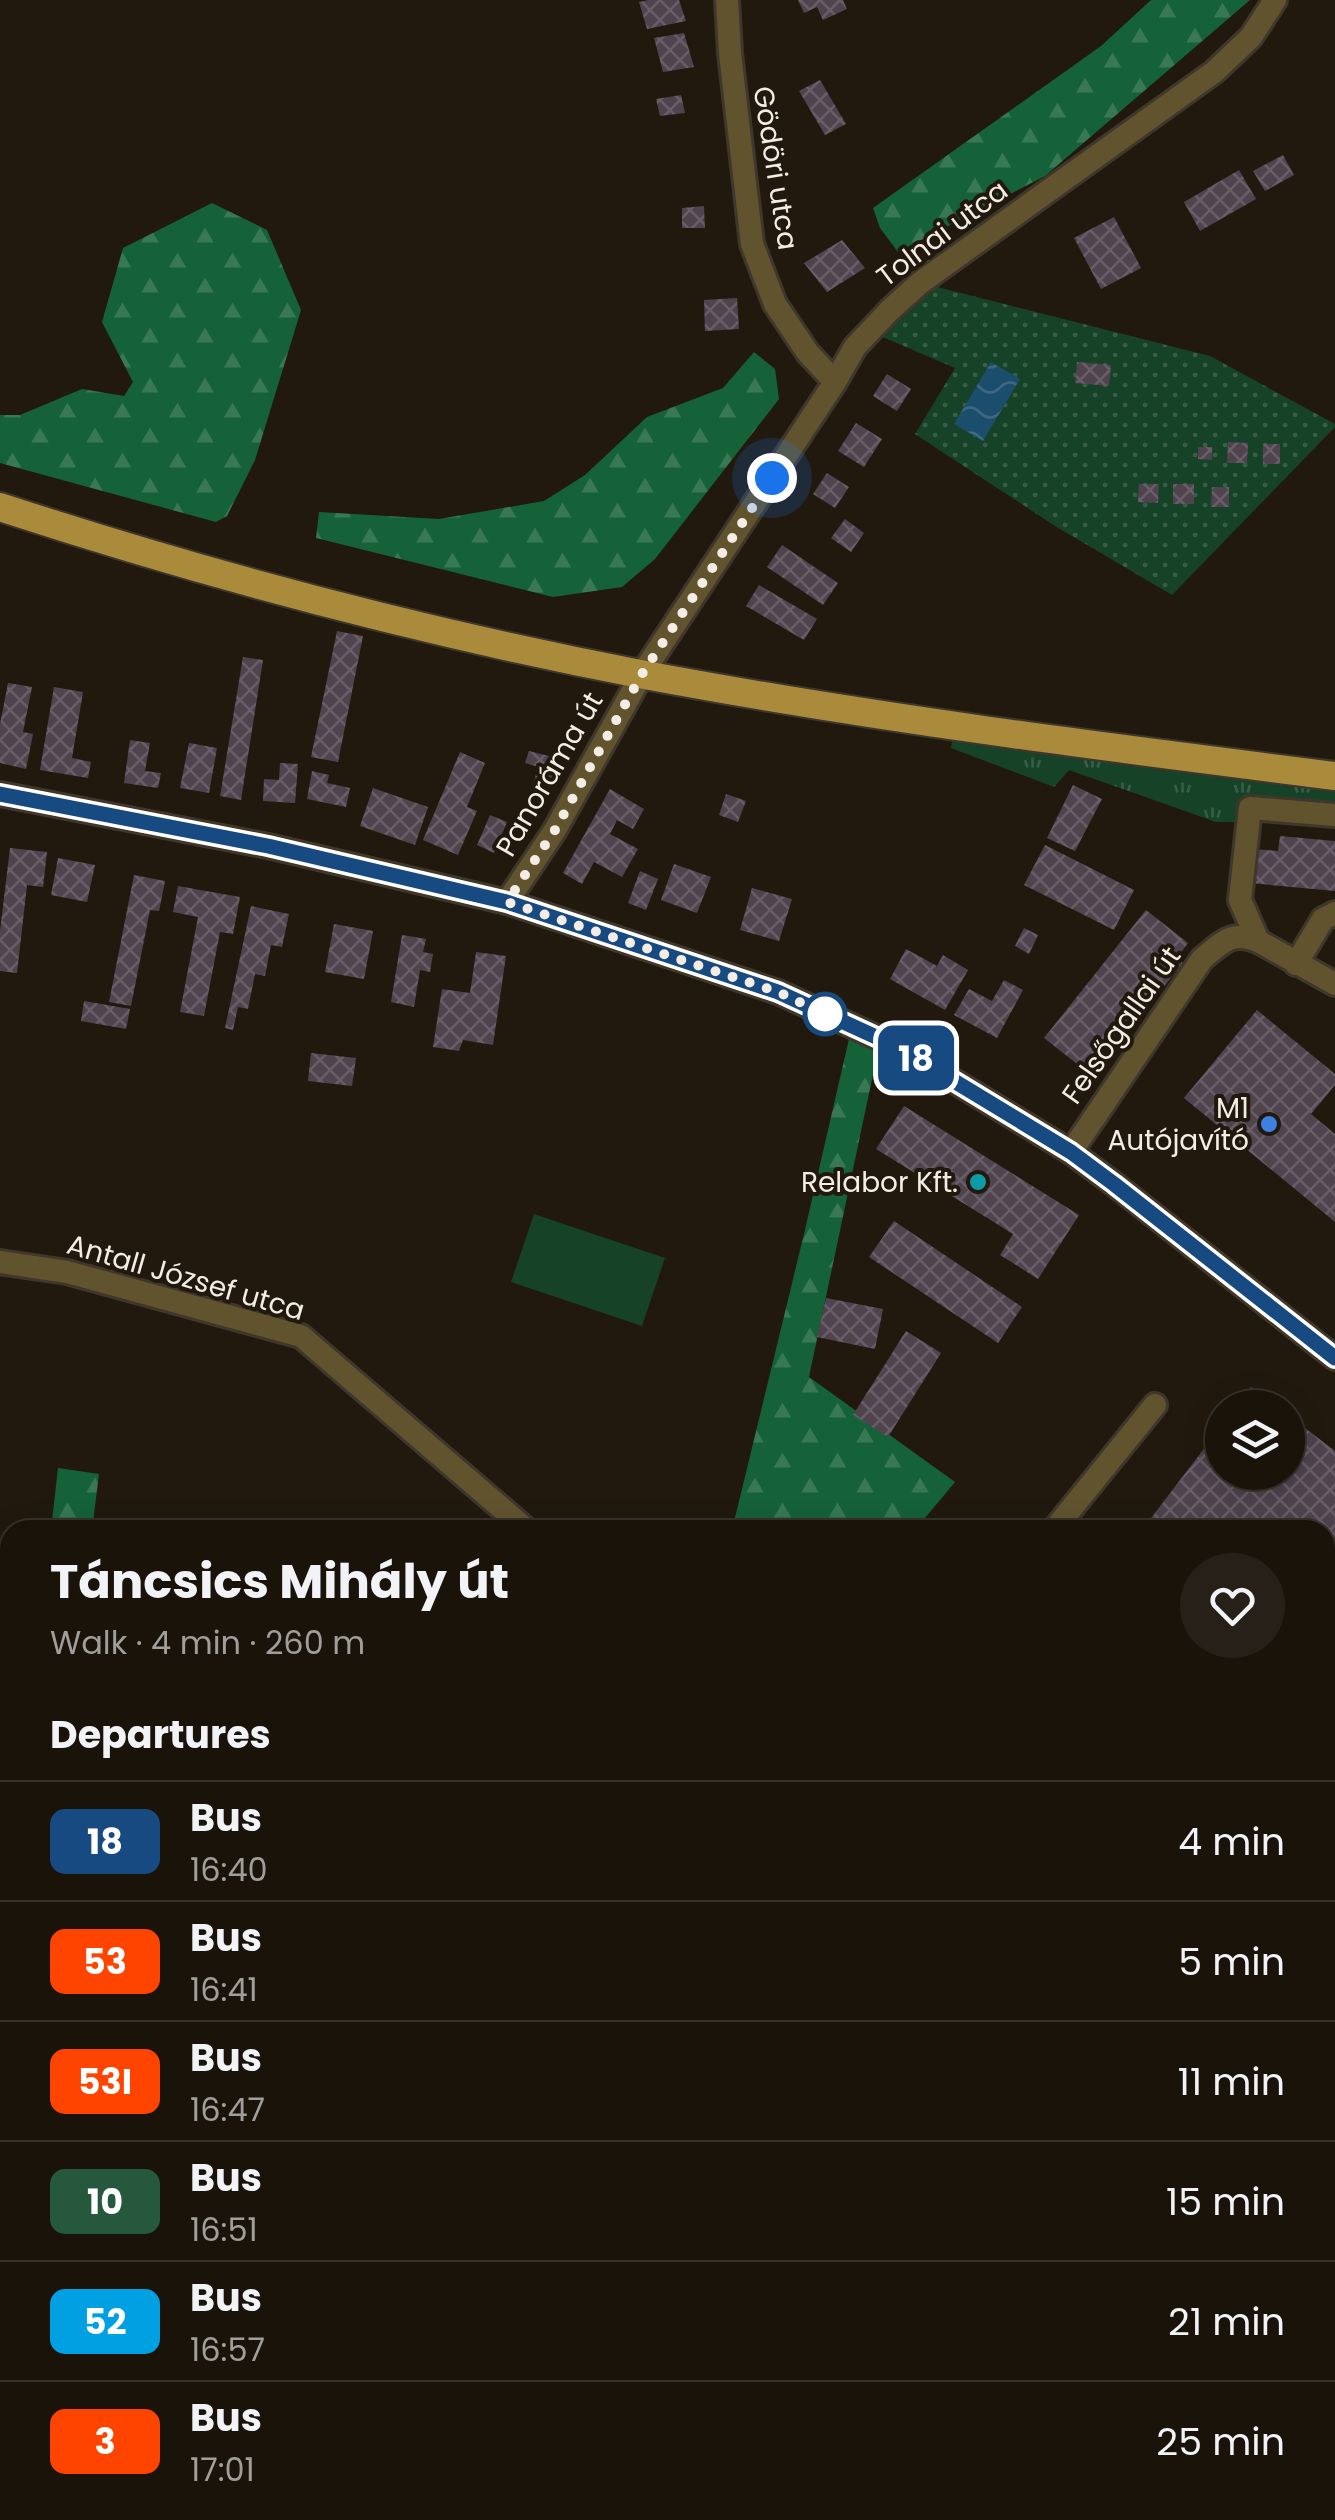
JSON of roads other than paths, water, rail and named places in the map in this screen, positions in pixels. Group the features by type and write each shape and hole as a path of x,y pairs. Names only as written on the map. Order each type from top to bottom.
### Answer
{"main road":[{"path":"0,507 244,582 642,674 1030,738 1335,776"}],"street":[{"name":"Gödöri utca","path":"727,0 752,244 775,304 808,352 835,382"},
{"name":"Tolnai utca","path":"642,674 855,347 920,282 1214,72 1252,37 1275,0"},
{"name":"Panoráma út","path":"507,902 555,830 642,674"},
{"path":"0,794 268,846 507,902 778,992 898,1047 1071,1152 1335,1358"},
{"path":"1335,815 1250,808 1240,900 1258,941 1335,984"},
{"path":"1296,964 1323,919 1335,913"},
{"name":"Felsőgallai út","path":"1071,1152 1202,959 1229,937 1246,936 1258,941"},
{"name":"Antall József utca","path":"0,1262 66,1272 301,1336 515,1520"},
{"path":"1062,1520 1155,1405"}],"water":[{"path":"991,362 1020,379 983,441 954,424"}],"place":[{"name":"M1 Autójavító","path":"1269,1124"},
{"name":"Relabor Kft.","path":"978,1182"}]}
